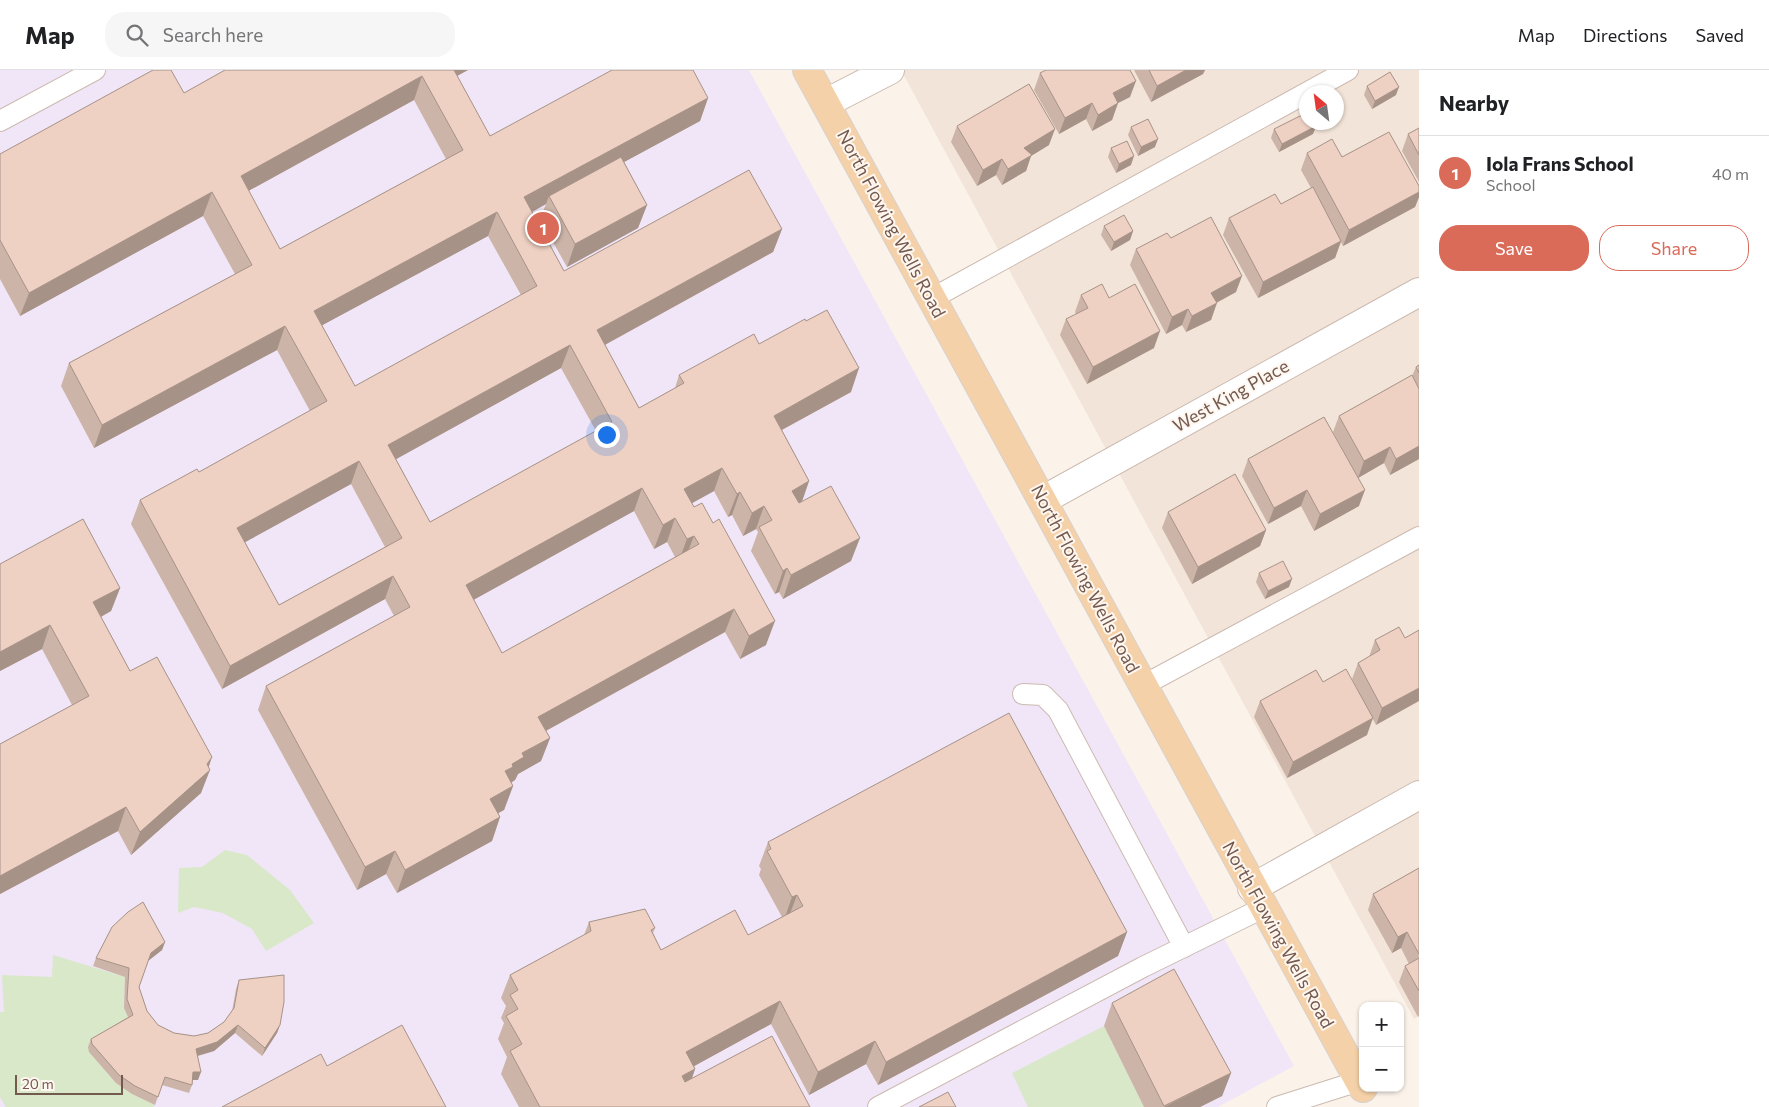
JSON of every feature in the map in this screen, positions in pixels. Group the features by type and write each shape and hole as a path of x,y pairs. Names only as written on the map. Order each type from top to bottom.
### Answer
{"main road":[{"name":"North Flowing Wells Road","path":"807,70 1359,1082"},
{"name":"North Flowing Wells Road","path":"1364,1092 1373,1107"}],"street":[{"path":"826,103 890,70"},
{"name":"West King Place","path":"1043,500 1419,292"},
{"path":"1257,898 1419,795"}],"lane":[{"path":"0,121 95,70"},
{"path":"931,299 1348,70"},
{"path":"1142,686 1419,537"},
{"path":"1023,694 1043,695 1058,710 1184,947"},
{"path":"878,1107 1184,947 1257,898"},
{"path":"1277,1107 1359,1086"}],"shaded area":[{"path":"0,70 749,70 1294,1066 1218,1107 0,1107"},
{"path":"901,70 1419,70 1419,1016 1414,1019"}],"green space":[{"path":"225,850 247,855 290,890 314,923 266,951 252,929 223,913 194,907 178,913 179,868 202,867"},
{"path":"53,955 125,977 124,1007 130,1023 132,1094 155,1105 153,1107 6,1107 0,1097 0,1012 4,1012 2,975 52,977"},
{"path":"1104,1026 1144,1107 1028,1107 1012,1073"}],"building":[{"path":"153,70 171,70 184,93 225,70 454,70 490,136 612,70 693,70 708,98 524,197 564,271 749,170 782,229 597,330 639,408 684,383 679,375 754,334 759,344 805,319 806,321 827,310 859,368 774,416 809,481 792,491 799,503 831,486 860,538 791,575 787,568 783,571 759,527 772,520 764,506 752,513 740,492 737,494 722,468 684,489 694,507 702,503 713,523 719,519 775,621 749,636 734,609 538,717 550,738 522,753 524,757 512,764 513,767 505,771 513,786 490,799 500,817 405,870 395,851 365,867 266,686 410,607 393,576 230,666 140,500 197,469 199,472 327,401 285,326 102,425 69,363 252,265 212,192 29,293 0,240 0,154","holes":["422,76 463,150 280,249 241,176","497,212 537,286 355,386 314,311","570,345 612,422 430,522 388,445","359,461 402,538 279,605 237,528","642,488 663,525 675,518 687,539 694,536 699,544 502,653 466,585"]},
{"path":"1046,70 1130,70 1136,81 1113,93 1118,103 1098,115 1092,103 1065,118 1040,73"},
{"path":"1149,70 1186,70 1157,86"},
{"path":"1390,72 1399,87 1375,101 1367,86"},
{"path":"1029,84 1055,129 1024,148 1032,155 1008,169 1002,159 983,170 957,126"},
{"path":"1299,116 1299,130 1308,130 1282,144 1274,129"},
{"path":"1148,119 1158,139 1141,147 1131,127"},
{"path":"1419,128 1419,155 1408,134"},
{"path":"1389,132 1419,186 1419,192 1349,230 1307,153 1332,139 1342,157"},
{"path":"1127,141 1134,156 1119,164 1111,148"},
{"path":"621,157 647,205 575,244 549,196"},
{"path":"1313,187 1341,241 1263,282 1229,218 1275,194 1281,204"},
{"path":"1124,215 1133,231 1114,242 1104,226"},
{"path":"1211,217 1242,276 1211,293 1217,303 1192,316 1188,309 1172,317 1136,249 1167,233 1171,238"},
{"path":"1102,284 1109,298 1135,284 1160,331 1093,367 1066,319 1088,308 1081,295"},
{"path":"1412,375 1419,389 1419,446 1396,459 1390,447 1364,461 1339,416"},
{"path":"1324,417 1365,490 1320,514 1307,490 1274,508 1248,459"},
{"path":"1235,474 1266,530 1198,567 1168,512"},
{"path":"83,519 120,588 93,602 130,671 157,657 212,757 207,764 210,770 140,832 126,807 0,876 0,744 89,696 50,625 0,652 0,564"},
{"path":"1283,561 1292,579 1268,591 1259,573"},
{"path":"1399,627 1405,638 1419,630 1419,688 1382,708 1358,663 1380,650 1375,640"},
{"path":"1346,669 1373,718 1293,762 1260,701 1316,670 1323,682"},
{"path":"1009,713 1127,932 886,1062 875,1041 818,1072 780,1001 686,1052 695,1069 682,1076 685,1082 772,1036 810,1107 540,1107 510,1051 522,1044 506,1016 518,1009 510,995 518,990 510,975 591,931 589,922 645,909 655,928 651,930 661,950 735,910 748,935 803,906 797,895 792,897 767,851 771,849 768,842"},
{"path":"1419,868 1419,954 1407,932 1398,937 1373,894"},
{"path":"143,902 165,942 151,953 139,987 147,1011 158,1025 174,1033 194,1036 208,1033 224,1022 234,1008 239,980 284,975 284,1002 280,1025 265,1048 238,1025 217,1042 196,1049 201,1072 193,1072 192,1085 165,1077 158,1097 135,1086 119,1075 92,1044 91,1039 133,1015 127,999 129,968 96,958 112,927 128,912"},
{"path":"1419,958 1419,991 1405,966"},
{"path":"1174,969 1231,1073 1164,1106 1112,1003"},
{"path":"402,1025 446,1107 222,1107 321,1054 327,1066"},
{"path":"948,1092 956,1107 919,1107"}],"place":[{"name":"Iola Frans School","path":"543,228"}]}
